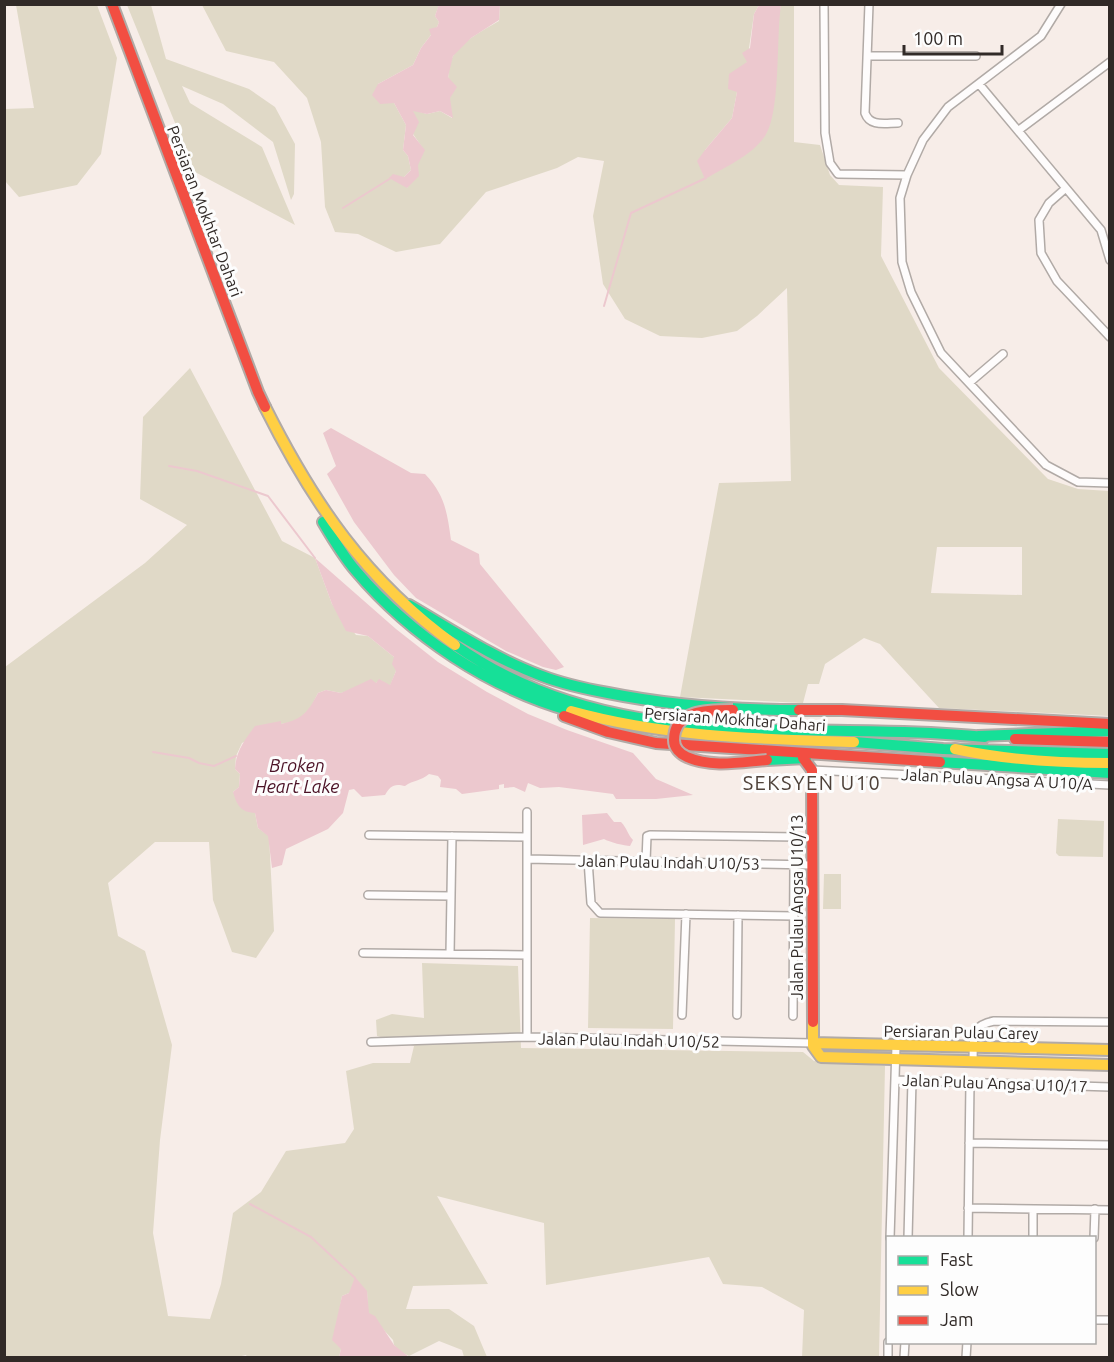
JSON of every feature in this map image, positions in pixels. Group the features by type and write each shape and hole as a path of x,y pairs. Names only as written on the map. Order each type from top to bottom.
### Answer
{"main road":[{"name":"Persiaran Mokhtar Dahari","path":"112,4 273,427 297,472 319,506 366,567 413,615 445,641 483,664 556,698 614,715 660,723 736,729 883,731 1014,740 1110,742"},
{"name":"Persiaran Mokhtar Dahari","path":"273,427 290,471 354,568 378,595 422,633 464,663 546,704 649,730 776,740 1110,754"},
{"path":"387,590 471,641 543,677 651,702 733,710"},
{"path":"546,704 563,715 585,724 656,743 1110,773"},
{"path":"866,758 703,761 688,758 679,753 675,747 673,735 676,726 683,718 700,711 733,710 842,711 1110,724"},
{"path":"979,736 1110,732"},
{"path":"955,748 980,755 1104,763"},
{"path":"802,758 812,770"},
{"name":"Jalan Pulau Angsa U10/13","path":"812,770 813,1043 816,1054 821,1057"},
{"name":"Persiaran Pulau Carey","path":"813,1043 1110,1050"},
{"name":"Persiaran Pulau Carey","path":"821,1057 1110,1065"}],"street":[{"path":"824,4 825,133 830,163 838,174 907,175"},
{"path":"869,4 865,113 867,119 872,123 898,123"},
{"path":"1061,4 1041,36 948,107 922,140 900,198 902,262 910,292 940,353 1046,465 1078,482 1110,483"},
{"path":"868,56 976,56"},
{"path":"1019,130 1110,62"},
{"path":"979,84 1101,230 1110,260"},
{"path":"1066,188 1048,203 1039,220 1041,253 1057,281 1110,337"},
{"path":"969,383 1003,354"},
{"name":"Jalan Pulau Angsa A U10/A","path":"812,770 1110,785"},
{"name":"Jalan Pulau Indah U10/52","path":"527,812 527,1037 813,1043"},
{"path":"369,835 527,837"},
{"path":"646,861 645,840 650,835 798,837"},
{"path":"450,954 452,836"},
{"name":"Jalan Pulau Indah U10/53","path":"527,859 812,865"},
{"path":"588,860 591,903 600,913 794,916"},
{"path":"793,1016 794,865"},
{"path":"368,895 451,896"},
{"path":"682,1015 686,914"},
{"path":"737,1015 738,915"},
{"path":"363,953 527,955"},
{"path":"973,1060 974,1031 980,1024 994,1021 1110,1022"},
{"path":"371,1042 527,1037"},
{"path":"895,1080 896,1046"},
{"name":"Jalan Pulau Angsa U10/17","path":"890,1236 895,1080 1110,1087"},
{"path":"908,1236 912,1080"},
{"path":"968,1236 970,1082"},
{"path":"969,1143 1110,1145"},
{"path":"968,1208 1110,1210"},
{"path":"1033,1209 1033,1236"},
{"path":"1094,1236 1095,1209"}],"shaded area":[{"path":"16,5 97,5 117,58 101,154 77,185 19,197 5,181 5,109 34,108"},
{"path":"127,5 151,5 166,59 249,89 275,107 295,144 294,194 291,200 273,142 223,104 182,86 190,103 262,147 295,225 195,172"},
{"path":"202,5 439,5 435,16 439,22 437,27 421,48 413,65 378,84 394,103 406,125 403,150 408,156 411,170 404,177 407,188 424,150 413,134 413,110 427,114 440,111 452,118 448,78 450,63 453,56 468,40 499,21 500,5 759,5 754,14 747,62 737,92 732,118 705,150 705,179 778,20 781,5 794,5 794,142 820,145 830,175 839,185 883,187 881,256 939,368 1048,479 1078,489 1109,491 1109,716 939,708 880,644 864,638 825,664 819,684 808,684 803,703 680,697 719,483 791,481 787,288 737,331 702,338 660,336 625,319 603,284 593,216 604,161 578,157 557,168 486,192 440,244 396,252 358,234 335,232 325,207 321,142 307,98 274,62 226,51","holes":["937,547 1022,547 1022,595 931,593"]},
{"path":"190,368 282,541 315,558 332,604 356,635 368,636 394,657 396,671 390,686 380,680 341,693 326,690 318,693 310,709 297,721 281,724 242,743 236,756 235,769 240,774 239,787 233,792 255,813 258,828 269,836 274,931 256,958 232,952 213,900 209,842 155,842 108,883 118,936 145,951 172,1045 160,1140 153,1233 168,1316 210,1319 221,1284 233,1213 261,1192 286,1151 345,1143 354,1129 346,1071 373,1063 410,1063 414,1046 377,1036 376,1020 392,1014 424,1018 422,963 518,966 521,1048 803,1052 814,1061 885,1066 879,1357 802,1357 804,1310 762,1287 723,1284 709,1257 546,1285 544,1223 437,1196 488,1284 413,1286 406,1309 449,1309 474,1326 487,1357 464,1357 462,1350 439,1341 409,1356 401,1352 368,1313 367,1291 342,1296 338,1318 341,1349 339,1357 248,1358 246,1355 233,1358 5,1358 5,667 145,563 187,525 140,499 143,417"},
{"path":"1058,819 1104,821 1103,857 1059,856 1056,853"},
{"path":"824,874 841,874 841,909 823,909"},
{"path":"590,918 675,919 673,1029 588,1028"}],"water":[{"path":"439,4 500,5 499,20 471,38 453,56 448,77 457,87 450,98 453,118 440,111 427,114 413,111 419,122 413,135 425,150 418,165 419,176 407,188 389,178 393,174 404,177 411,170 408,156 403,150 406,125 394,103 380,104 372,95 378,84 413,65 421,48 431,35 429,29 437,27 439,22 435,16"},
{"path":"759,5 781,5 776,93 770,125 765,136 753,149 705,179 697,161 732,118 737,92 728,89 729,74 747,62 742,53 750,48 754,14"},
{"path":"331,428 411,473 425,474 437,489 444,504 451,540 479,554 480,564 564,667 556,670 543,667 506,651 416,598 394,575 354,522 327,474 336,466 323,433"},
{"name":"Broken Heart Lake","path":"315,558 396,629 438,662 528,714 633,753 656,779 693,795 656,799 616,799 613,794 559,787 540,788 528,783 525,792 514,787 504,788 504,784 499,785 499,789 462,794 456,789 440,787 441,780 438,776 429,774 405,786 393,786 385,795 362,797 354,789 349,790 343,813 328,829 286,849 282,865 272,868 268,836 258,828 255,813 240,807 233,792 239,787 240,774 235,769 244,741 255,726 281,721 281,724 300,717 308,710 318,693 326,690 341,693 371,679 376,683 379,679 390,685 396,671 392,664 394,657 368,636 346,631 332,604"},
{"path":"607,813 614,822 621,822 625,827 633,840 630,846 604,839 583,845 582,815"},
{"path":"355,1277 367,1291 369,1313 375,1316 394,1345 409,1357 339,1357 341,1349 332,1340 342,1296 349,1293"}],"waterway":[{"path":"343,208 391,178"},
{"path":"604,306 631,213 706,178"},
{"path":"169,466 197,471 268,496 315,558"},
{"path":"153,752 189,758 214,766 236,756"},
{"path":"250,1204 311,1237 355,1278"}],"traffic: fast":[{"path":"323,522 356,571 401,617 427,638 481,674 540,701 571,711"},
{"path":"409,605 507,661 566,684 679,704 799,710"},
{"path":"455,645 516,681 579,705 645,719 712,727 985,737"},
{"path":"979,736 1110,731"},
{"path":"854,742 943,749 1110,754"},
{"path":"767,760 806,758"},
{"path":"940,762 1110,773"}],"traffic: slow":[{"path":"265,407 302,476 368,567 423,620 455,645"},
{"path":"571,711 641,726 712,735 854,742"},
{"path":"955,749 1032,760 1110,763"},
{"path":"813,1022 813,1046 821,1057 1110,1065"},
{"path":"813,1043 1110,1050"}],"traffic: jam":[{"path":"112,4 265,407"},
{"path":"733,710 704,711 687,717 680,722 676,730 674,740 676,748 687,757 706,762 767,760"},
{"path":"799,710 842,710 1110,724"},
{"path":"564,716 608,732 656,743 940,762"},
{"path":"1015,739 1110,742"},
{"path":"803,758 812,770 813,1022"}],"district":[{"name":"SEKSYEN U10","path":"812,783"}]}
